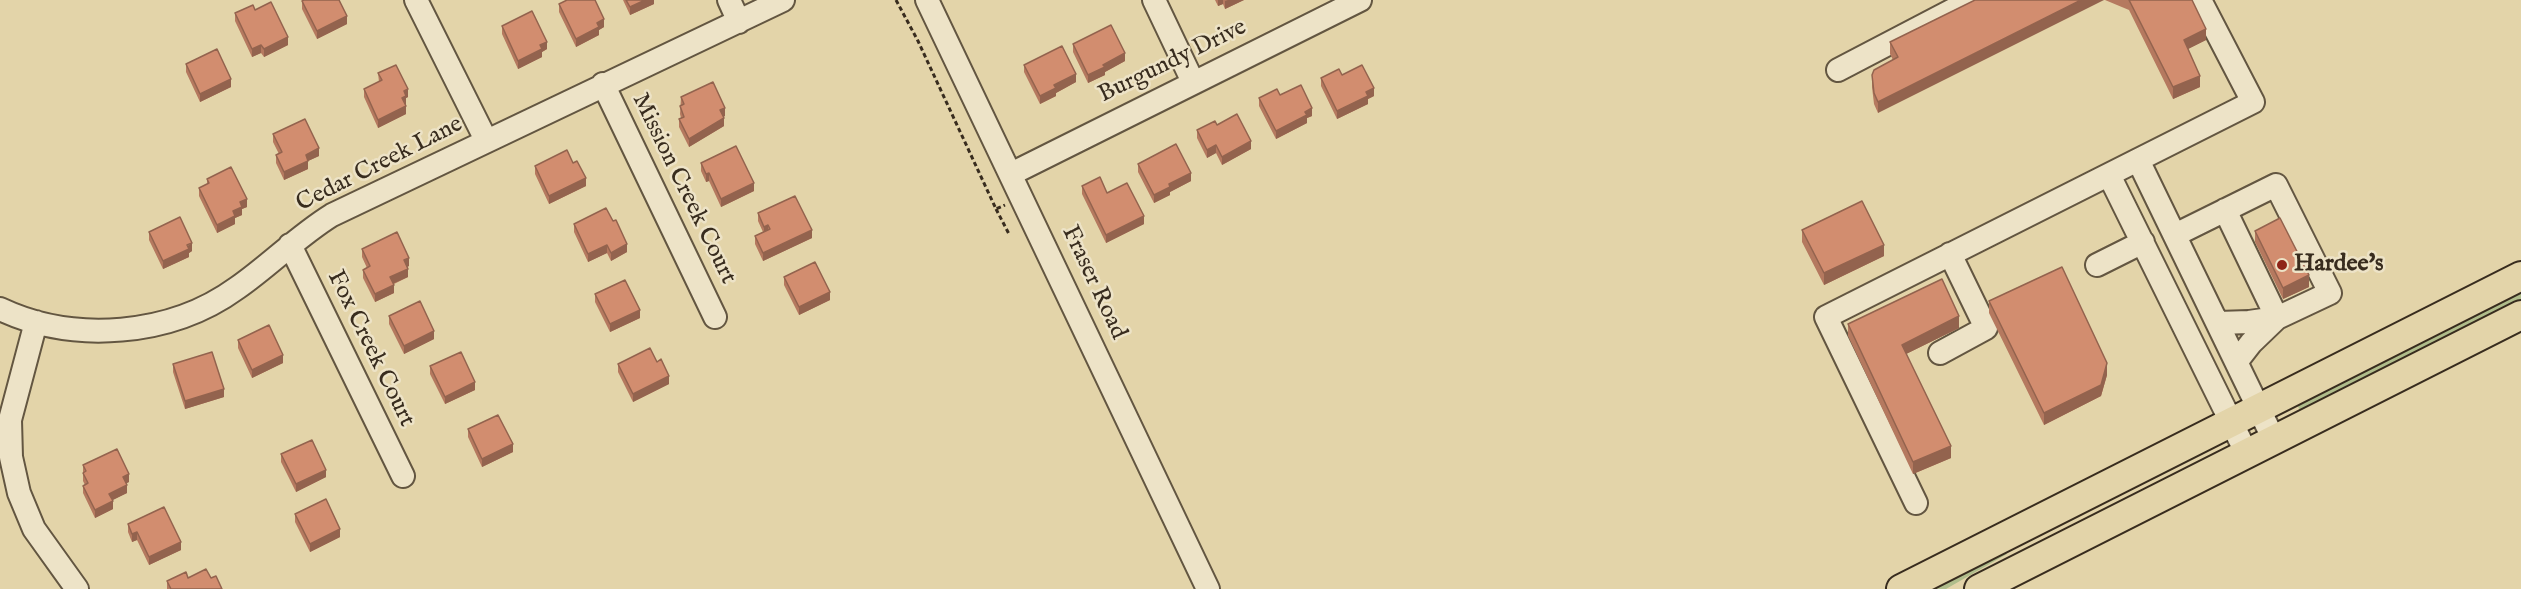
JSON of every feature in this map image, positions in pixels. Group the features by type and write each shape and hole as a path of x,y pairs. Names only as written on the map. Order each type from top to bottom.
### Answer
{"main road":[{"path":"1901,589 2521,276"},
{"path":"1979,589 2521,315"}],"street":[{"path":"416,0 486,140"},
{"path":"729,0 739,22"},
{"name":"Cedar Creek Lane","path":"0,309 36,322 91,331 136,328 162,323 197,310 237,289 290,245 332,215 783,0"},
{"name":"Fraser Road","path":"927,0 1208,589"},
{"path":"1154,0 1193,82"},
{"name":"Burgundy Drive","path":"1011,174 1360,0"},
{"path":"1838,70 1972,0"},
{"path":"1916,503 1826,316 2253,102 2200,0"},
{"name":"Mission Creek Court","path":"603,84 715,317"},
{"path":"2138,160 2274,440"},
{"path":"2109,174 2247,454"},
{"path":"2175,235 2276,185 2330,293 2277,318 2249,322 2218,322"},
{"path":"2225,210 2277,318"},
{"path":"2097,265 2143,242"},
{"name":"Fox Creek Court","path":"290,245 403,476"},
{"path":"1940,353 1986,328 1950,254"},
{"path":"2237,361 2251,343 2277,318"},
{"path":"36,322 10,420 11,457 20,493 34,529 77,589"}],"path":[{"path":"896,0 918,41 1009,234"},
{"path":"996,209 1022,196"}],"green space":[{"path":"2521,289 2521,301 2301,413 2297,404"},
{"path":"2005,551 2007,554 1946,589 1929,589"}],"building":[{"path":"339,0 347,16 317,31 302,1"},
{"path":"567,0 595,0 604,19 597,23 599,27 576,39 559,4"},
{"path":"626,0 645,0 630,7"},
{"path":"1975,0 2081,0 1878,102 1874,93 1872,75 1874,70 1898,57 1890,42"},
{"path":"2129,0 2192,0 2206,29 2184,40 2200,76 2173,87"},
{"path":"271,2 288,37 264,49 261,45 252,49 235,13 253,5 255,10"},
{"path":"532,11 547,42 540,45 542,49 518,61 502,26"},
{"path":"1111,25 1125,53 1103,65 1105,67 1088,75 1073,44"},
{"path":"1062,46 1076,74 1054,85 1056,88 1040,96 1024,65"},
{"path":"217,49 231,79 200,94 186,64"},
{"path":"396,65 408,89 404,91 406,96 402,98 406,106 378,120 364,89 382,80 378,73"},
{"path":"1362,65 1374,88 1366,92 1368,96 1337,111 1321,78 1339,69 1342,75"},
{"path":"713,82 725,108 720,110 724,118 689,139 679,119 684,117 680,106 684,104 681,97"},
{"path":"1301,85 1312,108 1305,112 1307,115 1276,131 1259,98 1277,89 1280,95"},
{"path":"1237,114 1251,141 1222,157 1216,145 1207,150 1197,130 1215,121 1217,125"},
{"path":"305,119 319,148 306,155 308,161 284,172 276,155 282,152 273,134"},
{"path":"1176,144 1191,173 1154,195 1138,164"},
{"path":"736,146 754,183 721,199 709,173 706,174 701,163"},
{"path":"567,150 573,163 577,161 586,178 549,196 535,166"},
{"path":"231,167 247,199 240,202 242,207 233,211 235,216 217,225 199,188 209,183 207,179"},
{"path":"1100,177 1107,193 1127,183 1144,216 1106,235 1082,186"},
{"path":"795,196 812,230 763,253 755,236 770,229 768,225 764,227 758,213"},
{"path":"1862,201 1884,245 1824,273 1802,230"},
{"path":"606,208 613,221 616,220 627,244 611,253 607,245 588,254 574,224"},
{"path":"180,217 192,243 187,245 189,249 163,261 149,232"},
{"name":"Hardee's","path":"2280,218 2309,275 2283,288 2255,231"},
{"path":"397,232 409,258 404,260 408,269 390,277 394,285 375,294 363,270 370,266 362,249"},
{"path":"815,262 830,292 799,307 784,277"},
{"path":"2062,267 2107,363 2101,385 2044,413 1989,301"},
{"path":"1942,279 1959,316 1902,345 1951,446 1913,462 1848,324"},
{"path":"625,280 640,310 610,324 595,294"},
{"path":"420,301 434,331 404,346 389,316"},
{"path":"269,325 283,355 252,370 238,340"},
{"path":"650,348 657,362 661,359 669,376 633,394 618,364"},
{"path":"212,352 224,389 185,401 173,364"},
{"path":"461,352 475,382 445,397 430,366"},
{"path":"498,415 513,444 482,459 468,429"},
{"path":"312,440 326,470 296,484 281,454"},
{"path":"117,449 129,474 123,477 127,485 109,494 113,501 95,510 83,486 88,483 83,473 86,471 83,465"},
{"path":"326,499 340,529 310,544 295,514"},
{"path":"164,507 181,542 149,557 137,532 132,534 128,524"},
{"path":"206,569 211,578 216,576 222,589 171,589 167,581 186,572 188,578"}],"place":[{"name":"Hardee's","path":"2282,265"}]}
